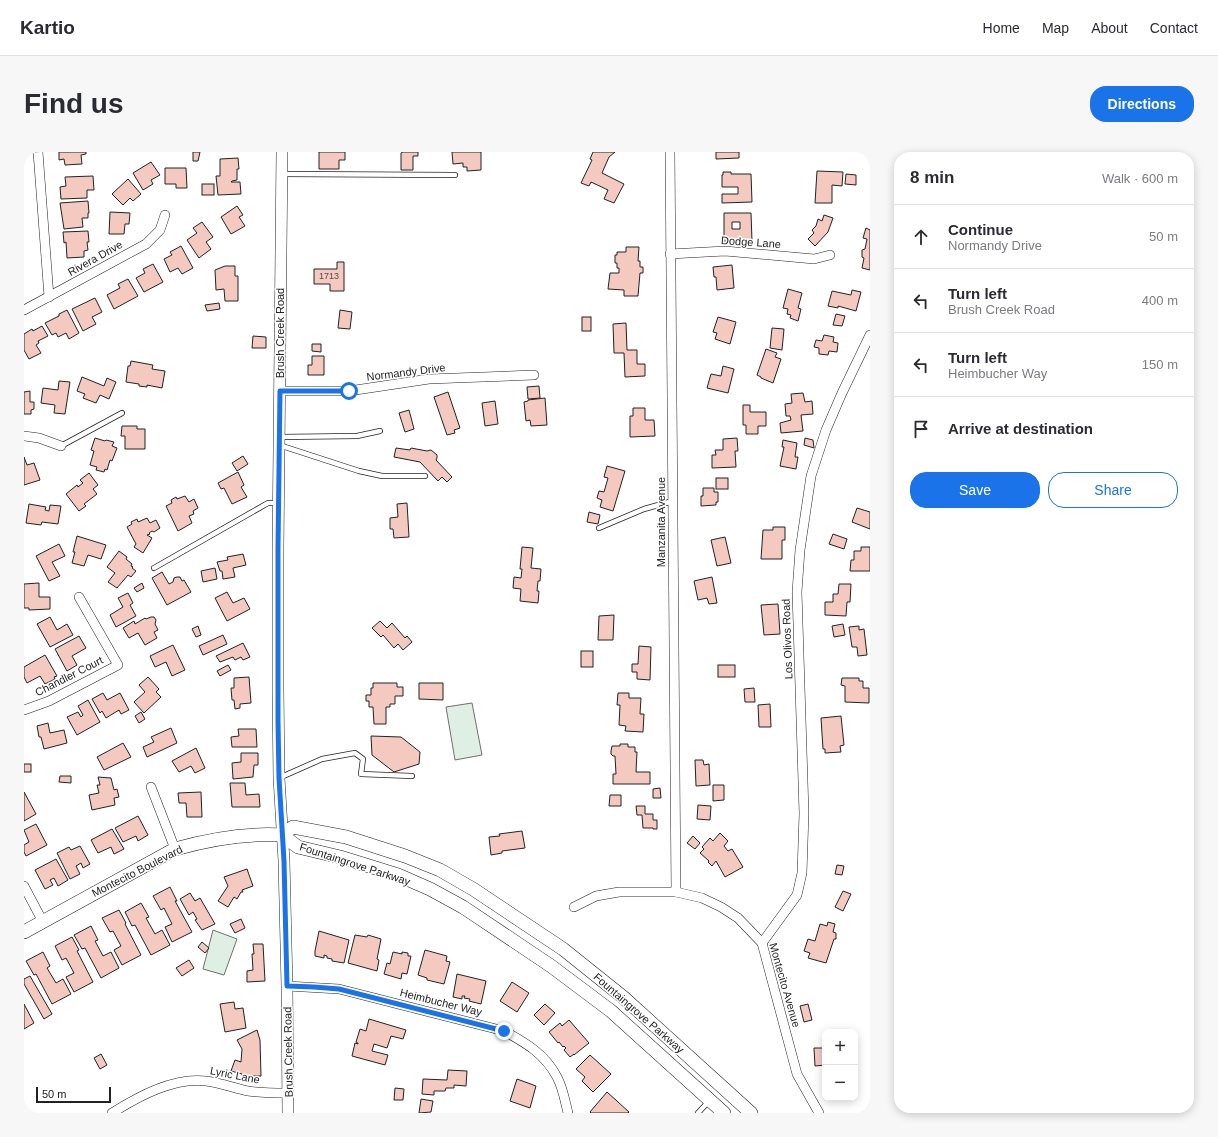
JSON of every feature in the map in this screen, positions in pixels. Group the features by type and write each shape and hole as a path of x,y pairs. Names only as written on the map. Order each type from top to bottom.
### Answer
{"main road":[{"name":"Fountaingrove Parkway","path":"724,1113 610,1011 551,966 463,907 398,875 340,857 298,847 282,835 293,827 346,837 405,856 440,870 473,889 563,949 623,997 751,1113"},
{"name":"Montecito Boulevard","path":"24,932 175,849 200,842 229,837 270,834 282,835"}],"street":[{"path":"38,152 49,297"},
{"name":"Brush Creek Road","path":"282,152 278,503 279,778 287,986 288,1113"},
{"name":"Manzanita Avenue","path":"670,152 676,892"},
{"name":"Rivera Drive","path":"24,310 146,244 160,230 165,215"},
{"name":"Dodge Lane","path":"670,254 725,251 814,259 830,255"},
{"name":"Los Olivos Road","path":"762,943 796,895 802,872 804,813 798,592 800,550 811,476 829,423 870,335"},
{"name":"Normandy Drive","path":"280,391 349,391 429,379 534,375"},
{"path":"24,436 39,438 61,446"},
{"name":"Chandler Court","path":"24,710 49,702 118,665 79,597"},
{"path":"151,787 175,849"},
{"path":"24,886 43,922"},
{"name":"Montecito Avenue","path":"574,906 596,896 619,892 676,892 702,898 721,906 738,918 762,943 797,1074 819,1113"},
{"name":"Heimbucher Way","path":"287,986 339,989 504,1031 528,1043 552,1068 558,1079 568,1113"},
{"name":"Lyric Lane","path":"112,1113 122,1106 164,1086 182,1081 206,1081 248,1091 288,1093"}],"lane":[{"path":"282,174 455,175"},
{"path":"61,446 122,413"},
{"path":"279,441 357,436 380,431"},
{"path":"279,441 359,471 382,476 425,476"},
{"path":"599,528 644,509 673,501"},
{"path":"154,568 268,503 278,503"},
{"path":"279,778 322,758 355,753 363,759 361,774 412,776"},
{"path":"698,1113 710,1100"}],"green space":[{"path":"472,703 482,755 455,760 446,707"},
{"path":"213,930 237,939 224,975 203,969"}],"building":[{"path":"59,152 86,152 86,154 81,155 82,164 65,165 64,159 59,160"},
{"path":"193,152 200,152 198,161 193,161"},
{"path":"319,152 345,152 345,160 339,160 339,169 319,169"},
{"path":"418,152 418,156 413,156 413,170 401,170 401,153"},
{"path":"452,152 481,152 481,170 467,171 467,167 463,167 463,163 453,164"},
{"path":"593,152 615,152 609,157 602,173 624,184 614,203 604,199 608,190 591,182 589,186 581,183 592,160 590,159"},
{"path":"716,152 739,152 739,158 716,159"},
{"path":"238,158 239,169 237,169 237,180 231,182 240,182 241,194 218,195 216,176 220,176 220,159"},
{"path":"151,162 160,175 151,180 153,184 143,190 133,173"},
{"path":"165,168 186,168 187,188 176,188 176,184 165,184"},
{"path":"817,171 843,172 842,186 832,185 832,203 815,203"},
{"path":"723,172 731,172 731,174 751,174 752,202 722,203 722,194 738,194 738,187 722,187"},
{"path":"846,174 856,175 856,185 845,184"},
{"path":"93,176 94,190 87,190 87,198 61,199 60,187 66,186 65,177"},
{"path":"128,179 141,194 133,201 130,198 123,205 112,194"},
{"path":"202,184 214,184 214,195 202,195"},
{"path":"88,201 89,213 88,218 82,218 83,227 64,229 60,203"},
{"path":"237,206 243,215 239,217 245,226 231,234 221,217"},
{"path":"110,212 130,213 129,224 125,224 124,234 109,234"},
{"path":"724,213 751,213 752,241 724,241","holes":["732,222 740,222 740,229 732,229"]},
{"path":"824,215 833,218 828,232 815,246 808,239 814,233 812,230 816,226 818,219 822,221"},
{"path":"202,222 213,237 206,242 211,249 199,258 187,240 197,233 193,228"},
{"path":"866,228 870,230 870,270 862,268 864,258 862,257 862,250 865,249 867,239 863,238"},
{"path":"88,231 88,250 84,251 84,257 67,258 66,242 64,243 63,232"},
{"path":"181,246 193,268 182,274 178,268 170,272 164,259 172,255 170,252"},
{"path":"626,247 639,247 638,261 640,261 640,267 643,267 643,273 640,273 638,296 624,296 624,290 608,289 610,273 619,273 617,263 615,263 615,255 617,255 617,252 626,252"},
{"path":"337,262 344,262 344,291 330,291 330,284 314,284 314,269 337,269"},
{"path":"153,264 163,282 144,292 136,278 145,273 143,269"},
{"path":"732,265 734,288 717,290 716,277 714,277 713,267"},
{"path":"225,266 235,266 235,276 238,276 238,301 225,301 224,289 216,290 215,270"},
{"path":"128,279 138,296 114,309 107,295 120,288 118,284"},
{"path":"788,289 802,293 798,308 801,309 798,321 790,318 791,315 787,314 788,309 783,308"},
{"path":"852,290 861,292 856,311 838,306 838,308 828,306 832,291 851,295"},
{"path":"95,298 102,312 92,317 96,324 83,331 72,309"},
{"path":"219,303 220,309 207,311 205,305"},
{"path":"67,310 79,333 69,339 66,333 58,337 56,333 52,335 45,323"},
{"path":"340,310 352,312 350,329 338,328"},
{"path":"836,314 845,316 842,326 833,325"},
{"path":"582,317 591,317 591,331 582,331"},
{"path":"718,317 736,322 730,344 715,339 717,333 713,332"},
{"path":"626,323 627,350 637,350 637,364 645,364 645,376 625,377 624,353 614,353 613,324"},
{"path":"42,326 48,336 38,341 39,343 36,345 41,353 29,359 24,350 24,334 32,329 33,331"},
{"path":"772,328 784,329 782,350 770,348"},
{"path":"824,335 834,337 833,342 838,343 837,352 829,351 828,355 819,354 819,348 814,347 816,340 822,341"},
{"path":"253,336 266,337 266,348 252,348"},
{"path":"312,344 321,344 321,352 312,351"},
{"path":"766,349 777,353 775,357 781,359 773,383 757,375"},
{"path":"312,356 324,356 324,375 308,375 308,365 312,365"},
{"path":"131,361 153,365 152,369 165,371 162,388 147,385 147,387 139,386 139,384 126,382 128,366 130,366"},
{"path":"723,366 734,369 728,393 707,388 711,374 721,376"},
{"path":"82,377 104,386 107,378 116,382 109,399 100,395 96,403 83,398 85,394 77,391"},
{"path":"59,381 70,382 65,414 54,413 55,405 41,403 43,388 58,390"},
{"path":"539,386 540,398 528,399 527,387"},
{"path":"30,391 30,402 34,402 34,409 31,410 31,414 24,414 24,392"},
{"path":"448,392 460,428 454,430 455,433 447,435 434,397"},
{"path":"803,393 805,402 812,401 813,414 801,415 803,431 781,433 780,423 791,420 790,416 786,416 785,404 792,403 791,394"},
{"path":"545,398 547,425 531,426 530,420 526,421 524,402 528,400"},
{"path":"495,401 498,424 485,426 482,403"},
{"path":"743,405 750,405 750,412 766,412 766,426 758,426 758,434 746,434 746,425 743,425"},
{"path":"633,408 645,408 645,420 654,420 655,436 630,437 630,416 633,416"},
{"path":"409,410 414,429 405,432 399,413"},
{"path":"122,426 137,426 137,429 145,429 145,449 125,449 125,436 121,436"},
{"path":"95,438 114,442 112,446 117,448 112,461 110,460 107,470 105,469 104,472 96,470 97,467 90,465 94,451 91,450"},
{"path":"737,438 738,451 735,451 736,467 712,468 712,455 716,455 715,450 723,450 723,439"},
{"path":"805,438 813,440 814,448 804,445"},
{"path":"783,440 797,443 795,457 798,457 796,469 780,466 784,447 782,447"},
{"path":"396,448 410,450 411,448 427,451 431,450 437,455 436,460 452,477 447,482 442,477 438,481 420,462 394,457"},
{"path":"243,456 248,464 237,471 232,463"},
{"path":"24,457 27,465 34,463 40,480 24,485"},
{"path":"607,466 625,471 613,511 600,507 602,500 597,498 599,491 604,492 608,478 604,477"},
{"path":"238,472 244,485 241,487 247,497 232,504 224,488 221,489 218,483"},
{"path":"89,473 98,485 93,489 97,494 84,504 86,506 79,511 66,494 77,485 78,487 83,483 80,480"},
{"path":"716,478 728,478 728,489 716,489"},
{"path":"703,488 714,488 714,492 718,492 718,502 716,502 716,505 701,506"},
{"path":"185,496 189,502 194,499 198,508 193,511 194,514 189,516 192,523 178,531 166,506 172,503 171,500 176,497 177,499"},
{"path":"407,503 409,537 394,538 393,529 390,529 390,518 398,517 397,504"},
{"path":"29,504 46,507 45,510 49,511 50,505 61,506 58,524 42,522 41,525 26,523"},
{"path":"857,508 870,512 870,529 852,522"},
{"path":"589,512 600,515 598,524 587,522"},
{"path":"147,518 150,523 156,520 160,528 147,535 152,538 143,553 134,547 136,544 127,527 132,524 131,522 137,519 138,522"},
{"path":"773,527 785,527 785,540 782,540 782,559 761,559 763,530 773,530"},
{"path":"833,534 847,539 844,549 829,544"},
{"path":"77,536 106,545 101,559 88,555 84,566 72,563"},
{"path":"725,537 731,563 717,566 711,540"},
{"path":"59,544 65,556 52,562 60,576 49,581 36,556"},
{"path":"522,547 533,548 531,568 541,569 537,591 539,591 538,603 520,601 521,589 513,588 514,577 521,578 522,569 520,569"},
{"path":"861,547 870,547 870,571 850,571 851,560 854,560 854,551 861,551"},
{"path":"119,551 127,557 126,559 132,564 132,568 136,571 131,577 128,575 117,588 108,582 115,573 107,567"},
{"path":"243,554 246,565 233,568 235,577 223,579 222,571 220,571 217,562 228,560 227,557"},
{"path":"215,568 217,579 203,582 201,571"},
{"path":"162,572 169,584 173,582 174,578 180,577 182,581 184,580 191,592 167,605 152,578"},
{"path":"712,577 717,603 709,604 707,598 698,600 694,581"},
{"path":"39,583 39,597 50,597 50,609 29,610 29,608 24,608 24,584"},
{"path":"142,583 144,588 137,592 134,588"},
{"path":"839,584 851,584 850,602 847,602 846,616 825,615 825,602 833,602 833,594 838,594"},
{"path":"227,592 233,603 244,598 250,609 227,621 215,598"},
{"path":"128,593 133,603 130,605 136,616 116,627 110,615 123,607 118,598"},
{"path":"778,604 780,634 764,635 761,605"},
{"path":"614,615 613,640 598,640 599,616"},
{"path":"50,617 57,630 67,624 73,635 50,647 37,624"},
{"path":"154,617 156,620 155,624 158,630 154,632 157,638 145,645 138,633 129,638 123,628 134,621 135,624 145,618"},
{"path":"380,621 387,628 392,623 405,638 407,636 412,642 403,650 398,644 394,648 383,635 381,637 372,628"},
{"path":"843,624 845,635 834,637 832,626"},
{"path":"198,626 201,635 196,637 192,629"},
{"path":"859,626 859,630 864,629 867,655 858,656 857,647 852,647 849,627"},
{"path":"223,635 227,644 203,655 199,646"},
{"path":"79,636 86,648 72,656 77,665 67,671 55,649"},
{"path":"243,643 250,657 243,660 241,657 235,660 233,657 220,662 216,656"},
{"path":"173,645 185,670 172,676 166,662 155,667 150,656"},
{"path":"639,646 651,647 650,680 637,679 637,672 632,672 632,664 638,664"},
{"path":"581,651 593,651 593,667 581,667"},
{"path":"45,655 57,676 54,677 55,679 45,684 40,676 27,683 24,677 24,667"},
{"path":"228,665 231,670 220,676 217,671"},
{"path":"718,665 735,665 735,677 718,677"},
{"path":"148,677 159,689 156,692 161,697 144,713 134,702 145,692 139,685"},
{"path":"249,677 251,703 240,704 240,708 235,709 234,700 232,700 231,688 234,688 234,678"},
{"path":"842,678 859,678 859,681 863,681 863,688 869,688 869,703 845,702 845,686 841,685"},
{"path":"373,683 397,683 397,687 403,687 403,696 395,696 395,704 390,704 390,707 386,707 386,724 374,724 373,707 369,707 369,701 366,701 366,695 371,695"},
{"path":"419,683 443,683 443,700 419,699"},
{"path":"754,688 755,702 745,702 744,689"},
{"path":"103,693 107,700 120,693 129,710 121,714 119,710 106,718 102,711 100,713 92,699"},
{"path":"618,693 629,693 629,698 641,698 640,714 644,714 643,732 625,731 626,726 619,725 620,705 617,705"},
{"path":"88,700 100,722 77,735 67,717 78,712 81,717 83,715 78,706"},
{"path":"770,704 771,727 759,727 758,705"},
{"path":"141,712 145,719 139,723 135,716"},
{"path":"841,716 844,745 840,746 841,752 825,753 825,749 823,749 821,718"},
{"path":"48,723 50,733 64,730 67,743 44,749 41,737 39,737 37,726"},
{"path":"171,728 177,743 147,757 143,747 154,742 151,737"},
{"path":"238,729 256,729 257,747 232,747 231,737 239,736"},
{"path":"371,736 401,737 420,752 419,764 394,772 372,755"},
{"path":"123,743 131,757 104,770 97,757"},
{"path":"620,744 628,744 628,747 635,747 635,752 637,752 636,772 650,772 650,784 613,784 613,774 616,774 615,756 611,754 611,751 612,746 620,746"},
{"path":"196,748 205,768 195,773 191,766 179,772 172,761"},
{"path":"241,753 258,753 258,765 254,765 253,777 233,779 232,763 241,762"},
{"path":"695,760 703,760 704,765 709,764 710,785 696,786"},
{"path":"24,764 31,764 31,772 24,772"},
{"path":"60,776 71,776 71,783 59,782"},
{"path":"98,777 111,778 114,790 117,789 119,797 114,798 115,805 92,810 89,795 99,793 97,785 100,785"},
{"path":"230,783 245,783 246,795 259,794 260,807 232,807"},
{"path":"713,785 724,785 724,800 713,801"},
{"path":"660,788 661,798 653,798 653,789"},
{"path":"24,792 36,814 24,821"},
{"path":"201,792 202,817 187,817 186,803 179,803 178,793"},
{"path":"610,795 621,795 621,806 609,806"},
{"path":"698,805 711,806 710,820 697,819"},
{"path":"636,806 645,806 645,814 653,814 653,820 657,820 657,829 643,828 642,815 637,815"},
{"path":"138,816 148,835 138,841 136,836 123,842 115,828"},
{"path":"36,824 47,845 26,856 24,852 24,845 29,842 24,830"},
{"path":"112,829 124,849 114,854 111,847 98,853 91,840"},
{"path":"522,831 525,848 502,851 502,853 491,855 489,837"},
{"path":"720,833 728,841 724,846 728,851 732,849 743,867 725,877 716,861 712,866 700,853 704,849 702,847 710,838 713,841"},
{"path":"693,836 700,843 695,849 687,843"},
{"path":"80,846 90,864 83,868 81,863 76,866 80,874 70,879 57,853 69,847 71,850"},
{"path":"56,859 68,880 58,886 54,878 50,880 53,885 45,889 35,870"},
{"path":"837,865 844,866 842,875 835,874"},
{"path":"247,869 253,886 242,890 243,892 241,892 237,899 234,897 228,907 218,901 228,886 224,877"},
{"path":"170,887 177,901 175,901 192,932 172,942 165,927 172,924 164,908 161,910 153,896"},
{"path":"843,891 851,894 843,911 835,907"},
{"path":"190,893 195,901 200,898 215,924 202,930 195,920 197,919 193,912 189,915 180,899"},
{"path":"141,903 149,917 146,918 155,934 162,930 170,945 151,955 135,925 132,926 125,912"},
{"path":"119,910 141,955 122,965 114,950 121,946 113,931 110,932 102,918"},
{"path":"241,919 245,928 235,933 230,924"},
{"path":"828,922 835,924 833,932 836,933 836,939 834,939 826,963 808,958 810,953 804,951 808,939 815,941 820,924 827,926"},
{"path":"91,926 98,940 95,941 103,956 111,952 119,968 101,978 85,948 82,949 74,935"},
{"path":"319,931 349,940 344,963 332,961 332,959 327,958 327,956 324,955 324,958 315,956"},
{"path":"355,935 367,937 368,935 381,939 377,959 379,960 377,971 348,963"},
{"path":"72,937 79,950 77,951 93,982 74,992 66,977 74,973 66,958 62,960 55,946"},
{"path":"202,942 209,948 205,953 198,947"},
{"path":"253,944 263,944 265,981 247,982 247,971 253,970"},
{"path":"425,950 447,956 446,961 450,962 444,984 427,980 427,978 418,975"},
{"path":"43,952 50,966 47,968 56,983 63,979 71,994 52,1004 36,974 34,975 26,961"},
{"path":"393,952 402,954 402,952 408,953 408,956 411,956 407,974 402,973 401,979 384,974 387,963 390,964"},
{"path":"189,960 194,968 182,976 176,968"},
{"path":"457,974 486,981 481,1004 469,1001 470,999 464,998 465,996 462,996 462,999 453,997"},
{"path":"30,976 52,1014 44,1019 24,984 24,979"},
{"path":"512,982 529,993 517,1012 500,1001"},
{"path":"234,1002 235,1009 243,1008 246,1028 225,1032 220,1004"},
{"path":"24,1004 34,1023 24,1029"},
{"path":"545,1004 555,1013 544,1025 534,1015"},
{"path":"808,1004 812,1020 804,1022 800,1006"},
{"path":"369,1019 406,1030 403,1039 391,1036 387,1048 374,1044 372,1051 388,1055 385,1065 352,1056 355,1043 358,1044 356,1042 360,1029 366,1031"},
{"path":"569,1020 589,1043 570,1057 564,1050 566,1048 559,1042 558,1043 549,1032 560,1023 562,1026"},
{"path":"257,1030 260,1040 261,1076 242,1076 242,1074 231,1071 235,1060 241,1062 242,1049 237,1040"},
{"path":"814,1048 822,1048 822,1065 815,1066"},
{"path":"101,1054 107,1065 100,1069 94,1058"},
{"path":"590,1055 611,1074 593,1092 582,1081 585,1077 576,1069"},
{"path":"448,1070 467,1071 466,1086 454,1085 454,1088 446,1088 445,1091 434,1091 434,1095 422,1094 423,1079 447,1080"},
{"path":"517,1079 536,1086 530,1108 510,1101"},
{"path":"395,1088 404,1089 403,1100 394,1100"},
{"path":"607,1092 629,1112 591,1113 590,1112"},
{"path":"421,1099 433,1101 431,1112 419,1113"}],"route":[{"path":"349,391 280,391 278,721 279,778 284,861 287,986 339,989 504,1031"}]}
